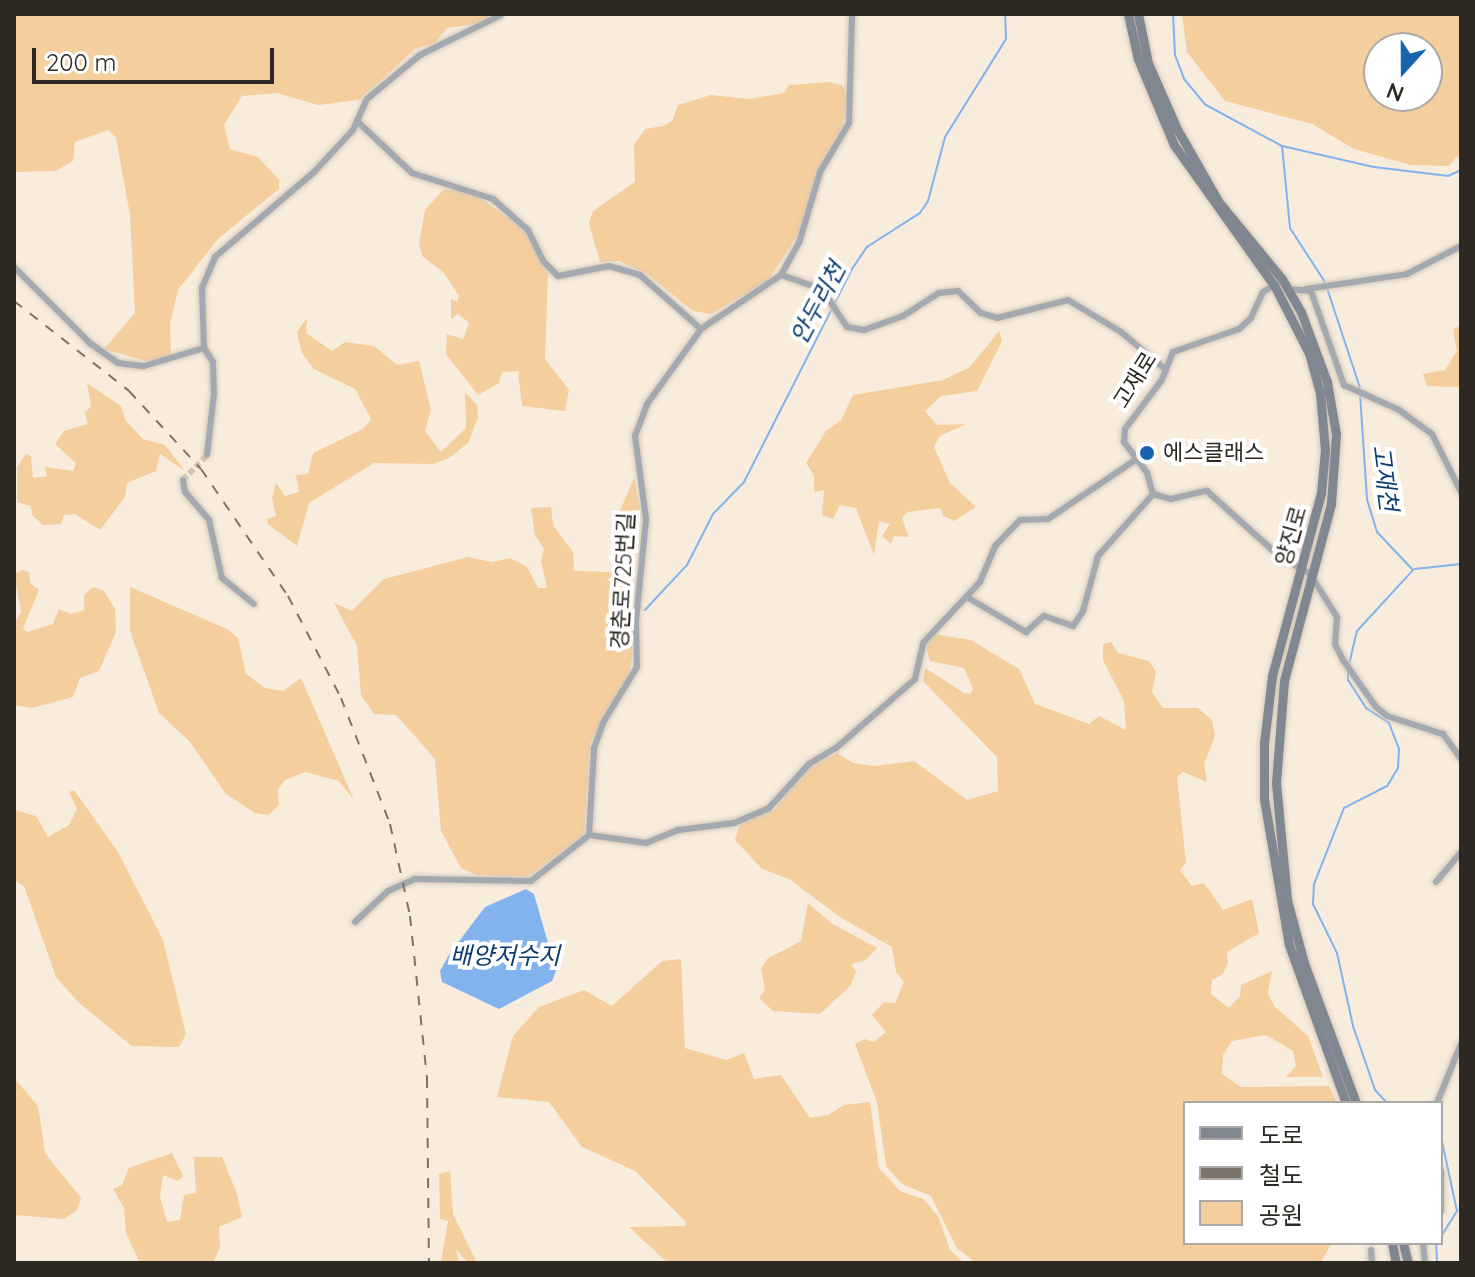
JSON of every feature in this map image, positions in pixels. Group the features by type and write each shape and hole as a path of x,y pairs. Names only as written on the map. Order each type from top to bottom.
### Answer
{"main road":[{"name":"양진로","path":"1128,14 1138,59 1174,145 1281,284"},
{"name":"양진로","path":"1138,14 1148,63 1194,162 1218,201 1281,284 1318,354 1336,434 1331,504 1305,571 1272,676 1264,799 1289,945 1345,1101"},
{"name":"양진로","path":"1305,571 1277,731 1279,842 1304,963 1355,1101"}],"street":[{"name":"경춘로725번길","path":"589,835 594,748 604,721 637,667 636,620 646,519 635,436 653,394 701,329 781,275 799,243 820,172 849,123 852,14"},
{"path":"207,455 214,394 213,362 204,348 202,288 215,257 314,172 357,121 367,99 420,55 501,15"},
{"path":"357,121 412,173 493,199 528,230 543,261 558,276 609,266 640,275 701,329"},
{"path":"1303,290 1330,282 1376,282 1407,274 1461,246"},
{"path":"14,267 91,344 118,363 144,366 204,348"},
{"path":"781,275 822,289 847,327 864,330 903,316 939,293 958,291 981,313 997,318 1068,300 1121,332 1166,370"},
{"path":"1281,284 1311,291 1344,385 1367,400 1399,410 1432,434 1461,492"},
{"name":"고재로","path":"1153,494 1138,458 1124,442 1125,429 1166,370 1173,352 1239,329 1251,318 1263,292 1281,284"},
{"path":"355,922 388,891 415,879 531,881 589,835 646,843 679,830 734,823 769,808 809,764 836,748 915,679 923,643 967,597 995,546 1020,520 1048,519 1138,458"},
{"path":"183,480 185,492 209,520 222,578 254,604"},
{"path":"967,597 1026,632 1044,616 1073,626 1083,611 1098,556 1153,494 1171,499 1207,491 1279,556 1305,571 1337,617 1335,644 1343,660 1387,716 1443,734 1460,753"},
{"path":"1436,882 1461,852"},
{"path":"1438,1101 1461,1044"},
{"path":"1371,1250 1372,1263"}],"green space":[{"path":"14,14 494,14 476,24 447,28 435,43 415,49 359,100 318,105 277,93 242,96 224,125 230,149 258,157 279,180 279,189 218,239 178,290 170,324 171,354 149,362 104,349 135,313 130,215 116,138 108,130 75,142 73,161 56,171 14,172"},
{"path":"1182,14 1461,14 1461,153 1448,166 1411,165 1354,149 1312,124 1225,101 1187,52"},
{"path":"828,82 842,85 849,96 841,133 817,173 798,235 768,280 711,314 693,311 647,274 619,261 600,262 589,223 593,211 635,182 634,145 645,129 672,121 678,105 711,95 748,99 784,93 789,85"},
{"path":"455,189 477,196 524,229 548,272 545,359 569,390 565,411 522,406 518,371 502,372 499,383 478,395 446,354 447,334 463,339 469,323 458,314 451,319 451,299 457,302 459,296 444,273 422,256 419,243 425,210 443,190"},
{"path":"307,318 306,333 332,351 345,342 374,346 397,365 419,361 431,410 425,431 441,452 466,428 465,392 477,405 478,417 468,443 449,458 433,464 374,463 309,503 297,546 268,524 267,519 276,516 272,498 276,483 285,496 299,492 296,475 308,474 313,453 363,429 371,419 355,389 314,369 302,353 297,332"},
{"path":"1461,326 1461,387 1427,386 1423,374 1445,370 1457,351 1453,329"},
{"path":"999,331 1002,341 977,391 941,396 925,411 937,425 966,424 940,436 934,447 950,483 976,507 954,521 943,516 940,508 908,512 902,518 909,537 894,536 891,544 882,536 890,524 879,521 874,555 856,508 840,505 833,519 822,515 824,490 814,492 814,475 806,463 826,431 841,420 853,395 943,380 970,367"},
{"path":"87,383 121,406 126,421 143,439 165,445 185,471 160,454 156,471 127,483 125,497 100,530 75,514 64,515 61,524 43,525 32,515 31,506 17,502 17,467 26,454 31,456 33,478 47,476 45,467 73,471 76,463 55,444 64,431 88,424 85,413 91,406"},
{"path":"634,478 640,509 631,511 620,613 631,616 632,657 629,675 590,743 584,835 528,877 476,875 461,868 441,831 435,759 396,715 374,714 361,695 357,646 334,603 352,611 384,579 468,557 492,562 510,558 527,567 538,588 547,588 541,561 544,549 535,535 531,508 551,507 553,525 573,552 574,571 613,572 619,513"},
{"path":"22,570 29,572 30,583 39,590 23,628 27,632 53,624 59,609 71,614 84,610 84,595 93,587 104,591 115,609 116,632 99,671 80,678 73,697 32,708 14,705 14,624 21,612 14,574"},
{"path":"130,587 227,629 238,638 246,674 265,688 283,691 301,678 354,800 339,781 305,772 285,780 278,789 279,805 269,815 255,813 226,794 190,742 159,713 130,631"},
{"path":"933,634 971,640 1019,669 1035,704 1089,724 1099,716 1126,730 1124,701 1103,660 1103,644 1111,642 1118,653 1149,661 1156,672 1152,692 1163,708 1198,708 1212,720 1215,736 1204,764 1207,782 1183,772 1177,777 1186,863 1180,870 1192,886 1204,883 1223,910 1252,899 1259,933 1227,952 1228,963 1222,975 1212,980 1211,994 1229,1008 1240,996 1241,985 1272,971 1268,993 1274,1006 1308,1036 1323,1077 1286,1077 1296,1066 1293,1051 1266,1035 1232,1041 1223,1055 1222,1074 1241,1087 1329,1086 1336,1101 1183,1101 1183,1245 1331,1245 1320,1263 976,1263 957,1248 931,1196 902,1184 886,1166 877,1102 855,1044 864,1039 874,1042 886,1032 872,1015 884,1002 895,1003 904,982 896,972 892,947 840,917 789,879 762,869 735,840 740,823 775,809 807,769 837,753 853,763 874,766 914,761 967,800 998,791 997,757 923,681 925,668 964,693 971,694 973,688 964,668 930,661 926,645"},
{"path":"74,790 118,852 163,940 186,1034 179,1047 132,1046 79,1003 56,977 24,886 14,880 15,810 36,816 48,837 69,825 77,809 69,792"},
{"path":"808,903 831,923 877,948 866,960 851,964 856,972 850,986 820,1014 773,1011 759,998 765,990 761,969 767,959 801,941"},
{"path":"681,959 685,1048 726,1060 744,1053 754,1079 781,1075 810,1118 828,1115 844,1105 870,1102 879,1168 900,1191 923,1199 938,1216 950,1250 964,1263 668,1263 629,1227 685,1226 686,1222 635,1171 582,1147 549,1102 497,1097 513,1036 539,1007 584,990 612,1006 662,961"},
{"path":"14,1078 38,1106 45,1153 81,1198 77,1210 64,1219 14,1215"},
{"path":"172,1153 183,1176 178,1181 163,1175 160,1197 167,1222 180,1220 184,1195 196,1193 194,1157 222,1157 236,1191 242,1217 219,1227 220,1247 213,1263 140,1263 126,1233 124,1208 113,1189 122,1185 129,1168"},
{"path":"450,1171 453,1214 477,1263 468,1263 456,1249 459,1263 441,1263 448,1221 440,1219 439,1174"}],"water":[{"name":"배양저수지","path":"526,889 534,894 556,971 552,981 499,1009 442,982 440,971 450,953 485,907"}],"waterway":[{"name":"안두리천","path":"645,610 687,565 713,514 744,482 852,269 867,247 920,213 928,201 945,137 1006,39 1005,14"},
{"name":"고재천","path":"1173,14 1175,55 1184,79 1206,105 1282,146 1290,228 1325,282"},
{"path":"1282,146 1374,167 1448,176 1461,170"},
{"name":"고재천","path":"1327,288 1360,388"},
{"name":"고재천","path":"1349,665 1357,631 1413,570 1377,532 1367,499 1360,394"},
{"path":"1415,569 1461,564"},
{"name":"고재천","path":"1348,671 1348,680 1366,708 1389,723 1399,749 1398,768 1387,786 1344,808 1314,884 1313,904 1337,953 1353,1026 1375,1090 1385,1101"},
{"name":"고재천","path":"1443,1146 1457,1211 1443,1234"},
{"name":"고재천","path":"1436,1245 1437,1263"}],"tunnel":[{"path":"183,480 207,455"}],"railway":[{"path":"14,301 129,391 201,469 288,596 341,698 390,824 410,916 427,1078 429,1263"}],"place":[{"name":"에스클래스","path":"1147,453"}]}
